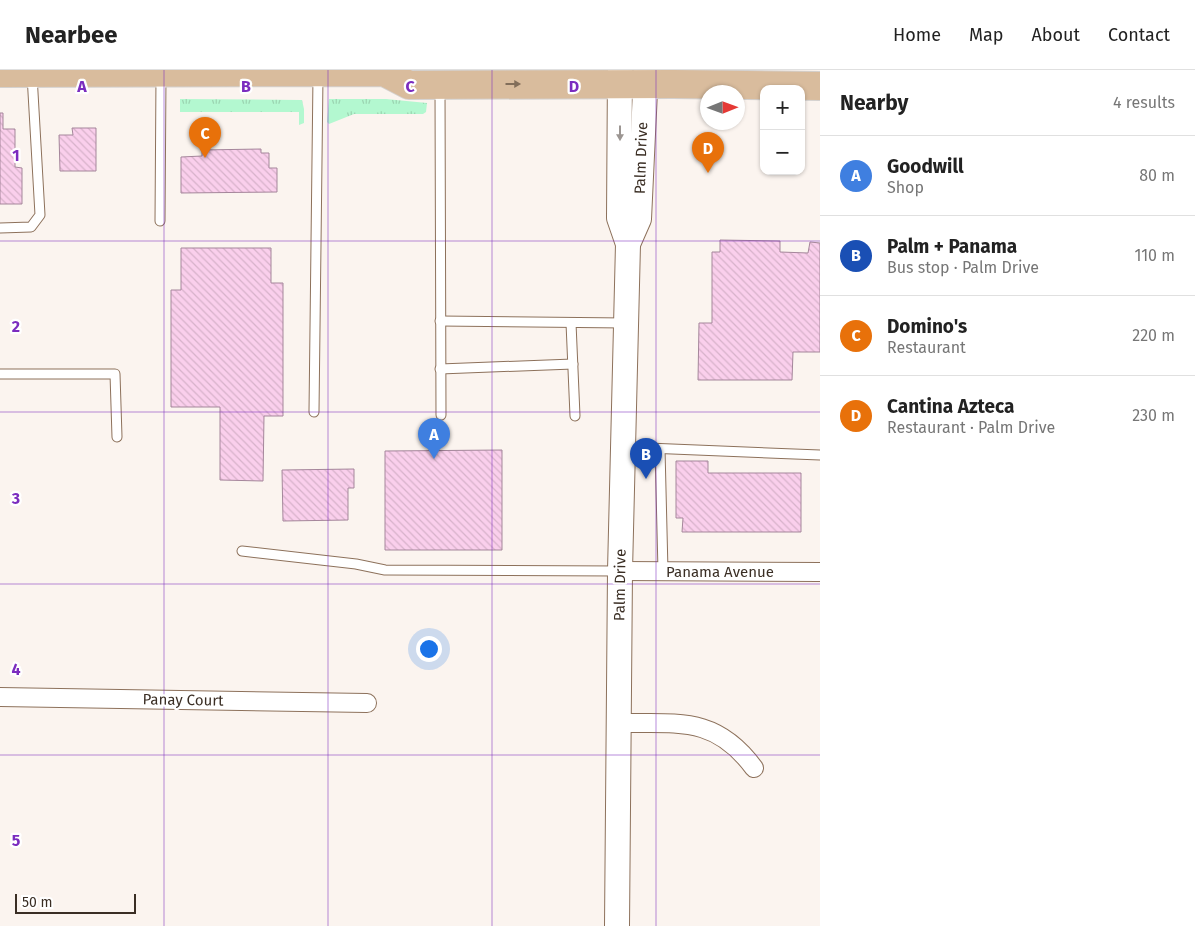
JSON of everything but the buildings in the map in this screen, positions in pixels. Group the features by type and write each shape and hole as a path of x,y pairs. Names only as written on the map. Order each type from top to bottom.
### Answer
{"main road":[{"path":"2,72 161,74 386,71 408,85 633,77 820,86"}],"street":[{"name":"Palm Drive","path":"617,926 620,571 625,324 628,244 639,219 633,77"},
{"name":"Panama Avenue","path":"620,571 820,572"},
{"name":"Panay Court","path":"0,697 367,704"},
{"path":"618,723 678,724 702,727 734,744 754,768"}],"lane":[{"path":"0,228 31,227 40,216 43,72"},
{"path":"314,412 318,73"},
{"path":"160,221 161,74"},
{"path":"440,85 441,415"},
{"path":"440,321 625,324"},
{"path":"571,323 575,416"},
{"path":"440,369 573,364"},
{"path":"0,374 115,374 117,437"},
{"path":"622,447 820,455"},
{"path":"660,449 663,571"},
{"path":"242,551 356,564 385,570 620,571"}],"green space":[{"path":"180,99 302,100 304,123 299,125 299,112 180,112"},
{"path":"329,99 386,99 427,103 426,112 423,114 354,114 329,124 327,122"}],"place":[{"name":"Domino's","path":"205,158"},
{"name":"Cantina Azteca","path":"708,173"},
{"name":"Goodwill","path":"434,459"},
{"name":"Palm + Panama","path":"646,479"}]}
